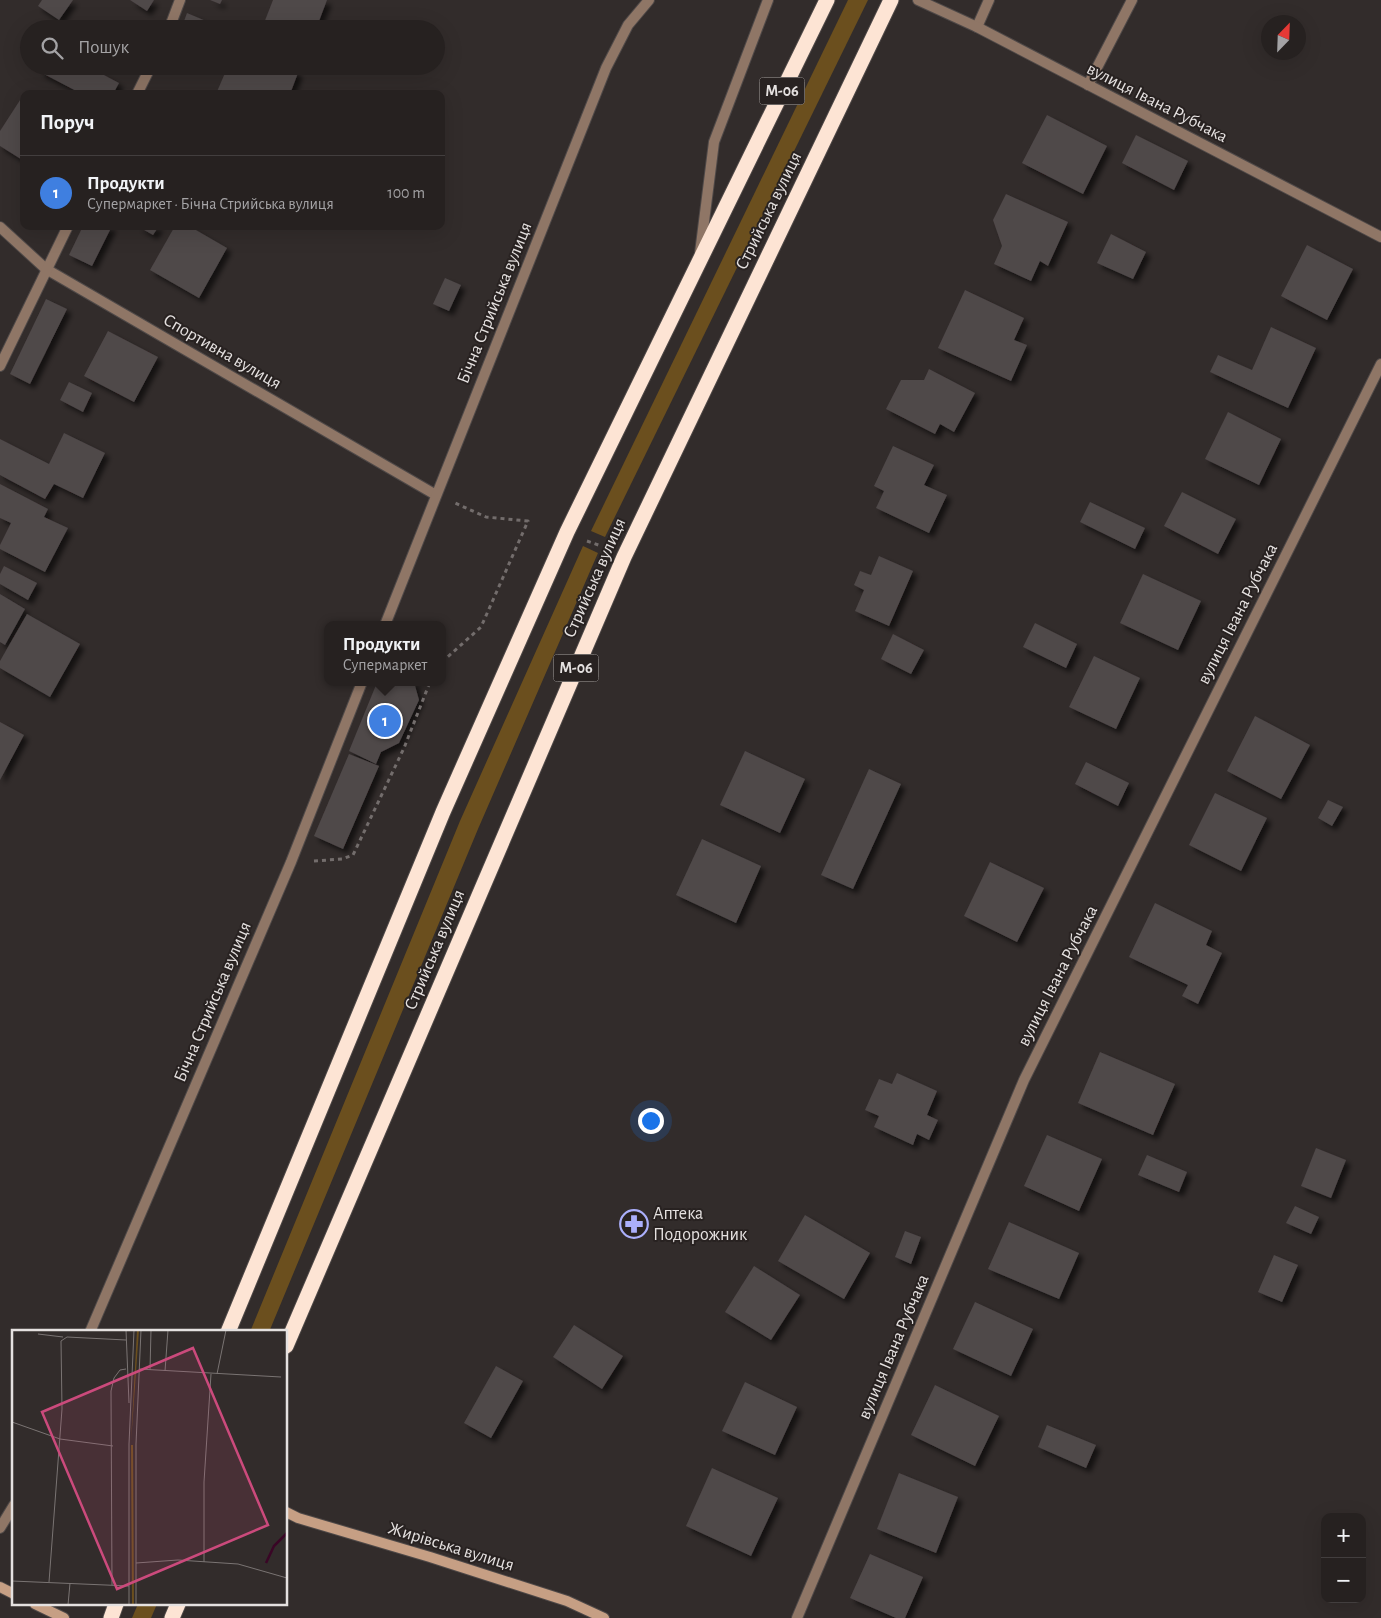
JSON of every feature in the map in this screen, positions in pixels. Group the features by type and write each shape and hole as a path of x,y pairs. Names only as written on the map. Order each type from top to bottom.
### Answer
{"highway":[{"name":"М-06","path":"229,1330 443,812 567,532 827,0"},
{"name":"Стрийська вулиця","path":"288,1341 624,557 891,0"},
{"path":"111,1618 115,1606"},
{"path":"172,1618 177,1606"}],"street":[{"path":"172,20 180,0"},
{"name":"Бічна Стрийська вулиця","path":"387,621 606,68 628,25 649,0"},
{"path":"699,261 714,142 768,0"},
{"name":"вулиця Івана Рубчака","path":"918,0 976,27 1381,237"},
{"path":"976,27 989,0"},
{"path":"1088,85 1132,0"},
{"path":"139,90 146,75"},
{"name":"Спортивна вулиця","path":"0,227 46,269 436,495"},
{"path":"0,366 66,230"},
{"name":"вулиця Івана Рубчака","path":"797,1618 1024,1080 1381,364"},
{"name":"Бічна Стрийська вулиця","path":"91,1330 291,862 360,686"},
{"path":"0,1528 12,1508"},
{"name":"Жирівська вулиця","path":"288,1513 298,1518 430,1557 567,1601 604,1618"},
{"path":"0,1587 12,1593"},
{"path":"39,1606 64,1618"}],"path":[{"path":"436,495 486,517 528,521 481,627 446,658"},
{"path":"586,540 601,546"},
{"path":"291,862 342,859 353,855 404,748 428,686"}],"shaded area":[{"path":"848,0 868,0 605,537 591,531"},
{"path":"583,546 598,553 478,829 270,1330 251,1330 460,821"},
{"path":"137,1606 156,1606 151,1618 132,1618"}],"building":[{"path":"42,0 73,0 59,20 38,6"},
{"path":"130,0 154,0 147,11"},
{"path":"210,0 222,0 220,4"},
{"path":"273,0 327,0 319,20 265,20"},
{"path":"187,13 204,20 184,20"},
{"path":"46,75 104,75 119,83 115,90 74,90"},
{"path":"224,75 297,75 292,90 218,90"},
{"path":"20,100 20,158 0,146 0,131"},
{"path":"1047,115 1107,146 1083,194 1022,163"},
{"path":"1136,135 1188,161 1174,190 1122,163"},
{"path":"1006,194 1068,222 1048,266 1040,261 1031,281 994,264 1002,246 993,220"},
{"path":"81,230 110,230 92,266 69,255"},
{"path":"144,230 156,230 153,235"},
{"path":"173,230 196,230 227,248 199,298 150,270"},
{"path":"1111,234 1146,252 1133,279 1097,263"},
{"path":"1307,245 1353,269 1327,320 1281,296"},
{"path":"445,278 461,285 449,311 433,304"},
{"path":"965,290 1024,318 1014,340 1027,345 1011,381 938,348"},
{"path":"46,299 67,309 30,384 10,374"},
{"path":"1271,327 1316,348 1288,408 1210,372 1218,355 1252,370"},
{"path":"108,331 158,357 134,402 84,376"},
{"path":"929,369 975,393 954,432 940,424 935,434 886,409 901,380 924,380"},
{"path":"69,382 92,393 83,412 60,400"},
{"path":"1228,412 1281,439 1259,485 1205,459"},
{"path":"64,433 105,453 83,498 54,484 45,499 0,475 0,439 49,464"},
{"path":"893,446 934,465 924,485 947,495 929,533 876,508 884,491 874,486"},
{"path":"0,484 48,509 44,517 68,528 45,572 0,549 0,545 11,523 0,518"},
{"path":"1182,492 1236,519 1218,554 1164,526"},
{"path":"1090,502 1145,528 1135,549 1080,522"},
{"path":"879,556 913,571 889,626 855,611 864,590 854,585 860,571 871,575"},
{"path":"4,566 37,583 28,600 0,584 0,574"},
{"path":"1143,574 1201,601 1178,650 1120,623"},
{"path":"0,594 25,609 5,645 0,642"},
{"path":"27,614 80,644 50,697 0,668 0,661"},
{"path":"1035,623 1077,644 1066,668 1023,647"},
{"path":"893,634 924,650 911,674 881,659"},
{"path":"1094,656 1140,678 1116,729 1069,707"},
{"path":"376,686 415,686 419,700 399,743 381,752 376,764 349,751"},
{"path":"1255,716 1310,745 1281,799 1227,771"},
{"path":"0,722 24,735 0,780"},
{"path":"745,751 805,779 780,833 720,805"},
{"path":"349,754 379,766 343,849 314,836"},
{"path":"1086,762 1129,783 1118,806 1075,784"},
{"path":"869,769 901,784 853,889 821,875"},
{"path":"1215,793 1267,818 1241,871 1189,845"},
{"path":"1328,800 1343,807 1332,826 1318,818"},
{"path":"702,839 761,866 736,923 676,895"},
{"path":"990,862 1044,888 1017,942 964,916"},
{"path":"1155,903 1212,931 1206,945 1222,953 1198,1004 1182,996 1188,985 1129,957"},
{"path":"1100,1052 1175,1084 1153,1135 1078,1103"},
{"path":"897,1073 937,1091 927,1115 938,1120 929,1140 917,1134 913,1145 874,1127 879,1116 865,1110 879,1079 892,1084"},
{"path":"1047,1135 1102,1159 1079,1211 1024,1186"},
{"path":"1316,1148 1346,1160 1331,1198 1301,1186"},
{"path":"1147,1155 1187,1172 1179,1192 1138,1175"},
{"path":"1295,1206 1319,1217 1311,1234 1286,1223"},
{"path":"805,1215 870,1253 844,1299 778,1261"},
{"path":"1009,1222 1079,1253 1059,1299 988,1269"},
{"path":"905,1231 921,1237 911,1264 895,1257"},
{"path":"1274,1255 1298,1265 1282,1302 1258,1292"},
{"path":"754,1266 800,1295 771,1340 725,1312"},
{"path":"975,1302 1033,1329 1011,1376 953,1349"},
{"path":"574,1325 623,1356 602,1389 553,1357"},
{"path":"496,1366 523,1381 491,1438 464,1423"},
{"path":"745,1382 797,1407 775,1455 722,1431"},
{"path":"935,1385 999,1416 975,1466 911,1435"},
{"path":"1047,1425 1096,1445 1086,1468 1038,1447"},
{"path":"712,1468 778,1498 751,1556 686,1526"},
{"path":"899,1473 958,1497 936,1553 877,1529"},
{"path":"870,1554 923,1577 905,1618 896,1618 850,1598"}],"place":[{"name":"Продукти","path":"385,721"},
{"name":"Аптека Подорожник","path":"634,1224"}]}
